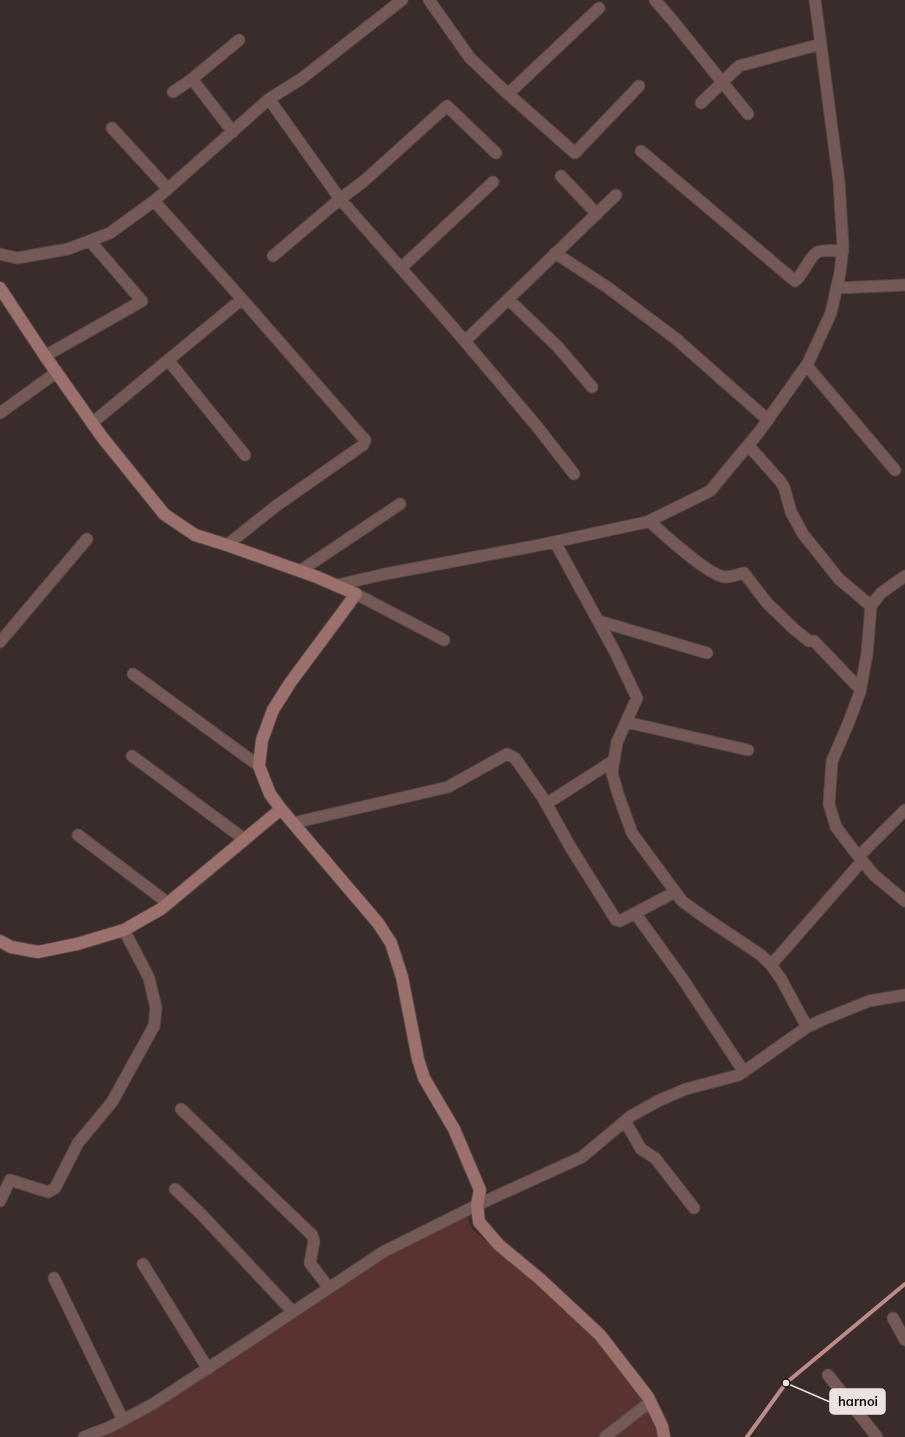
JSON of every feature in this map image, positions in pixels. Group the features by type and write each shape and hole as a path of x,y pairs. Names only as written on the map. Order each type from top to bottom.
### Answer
{"street":[{"path":"0,254 17,258 68,249 110,233 154,201 269,99 301,79 402,0"},
{"path":"429,0 470,58 508,94 575,153 639,86"},
{"path":"655,0 748,114"},
{"path":"337,585 385,574 555,542 649,521 710,491 748,445 807,366 831,313 843,251 839,182 816,0"},
{"path":"508,94 599,8"},
{"path":"173,92 192,79 239,40"},
{"path":"701,103 739,66 821,44"},
{"path":"192,79 233,132"},
{"path":"269,99 340,199 465,341 535,424 574,474"},
{"path":"273,256 370,175 447,106 496,153"},
{"path":"112,128 168,188"},
{"path":"641,151 795,282 801,277 812,256 817,252 843,251"},
{"path":"561,176 597,214"},
{"path":"401,268 493,182"},
{"path":"465,341 616,195"},
{"path":"154,201 242,299 364,440 363,444 276,506 227,545"},
{"path":"45,356 142,301 90,241"},
{"path":"555,253 607,287 675,338 768,420"},
{"path":"837,288 905,285"},
{"path":"0,288 45,356 92,422 132,476 164,514 195,535 337,585 444,640"},
{"path":"92,422 242,299"},
{"path":"508,299 558,347 592,387"},
{"path":"168,360 245,455"},
{"path":"807,366 895,470"},
{"path":"0,413 57,372"},
{"path":"748,445 784,487 791,512 803,534 839,579 870,606"},
{"path":"300,571 400,504"},
{"path":"649,521 688,555 718,575 727,577 744,573 766,603 809,641 814,641 860,689"},
{"path":"2,634 88,539"},
{"path":"555,542 599,621 637,698 617,742 612,772 632,833 682,901 704,918 761,955 771,965 781,979 807,1027"},
{"path":"905,576 881,593 870,606 867,654 860,689 848,724 832,761 829,804 836,827 874,876 905,901"},
{"path":"356,594 290,683 273,710 262,740 259,766 270,794 281,809 378,924 392,943 402,977 418,1059 424,1078 454,1129 480,1190 477,1205 479,1222 499,1245 540,1279 600,1335 648,1398 662,1426 664,1437"},
{"path":"599,621 707,653"},
{"path":"133,674 259,766"},
{"path":"626,722 748,750"},
{"path":"293,823 448,787 507,754 515,758 546,804 571,848 616,920 620,921 636,914 675,892"},
{"path":"132,756 244,840"},
{"path":"546,804 614,761"},
{"path":"0,941 11,947 38,952 77,944 124,930 161,909 281,809"},
{"path":"771,965 860,858 905,810"},
{"path":"78,835 168,903"},
{"path":"636,914 682,978 744,1072"},
{"path":"0,1201 10,1180 48,1192 55,1188 78,1143 112,1102 154,1026 156,1008 149,978 124,930"},
{"path":"84,1437 110,1427 153,1404 383,1252 477,1205 582,1156 625,1121 666,1097 686,1088 739,1075 807,1027 869,1001 905,995"},
{"path":"181,1109 312,1235 314,1241 310,1263 329,1288"},
{"path":"625,1121 641,1149 655,1158 694,1208"},
{"path":"175,1189 201,1214 293,1312"},
{"path":"143,1264 208,1369"},
{"path":"54,1278 123,1420"},
{"path":"894,1318 905,1340"},
{"path":"828,1375 878,1437"},
{"path":"605,1437 650,1402"}],"shaded area":[{"path":"467,1217 473,1230 542,1289 596,1339 643,1398 658,1437 96,1437 125,1426 220,1368 377,1261"}],"waterway":[{"path":"747,1437 786,1383 905,1284"}],"place":[{"name":"harnoi","path":"786,1383"}]}
